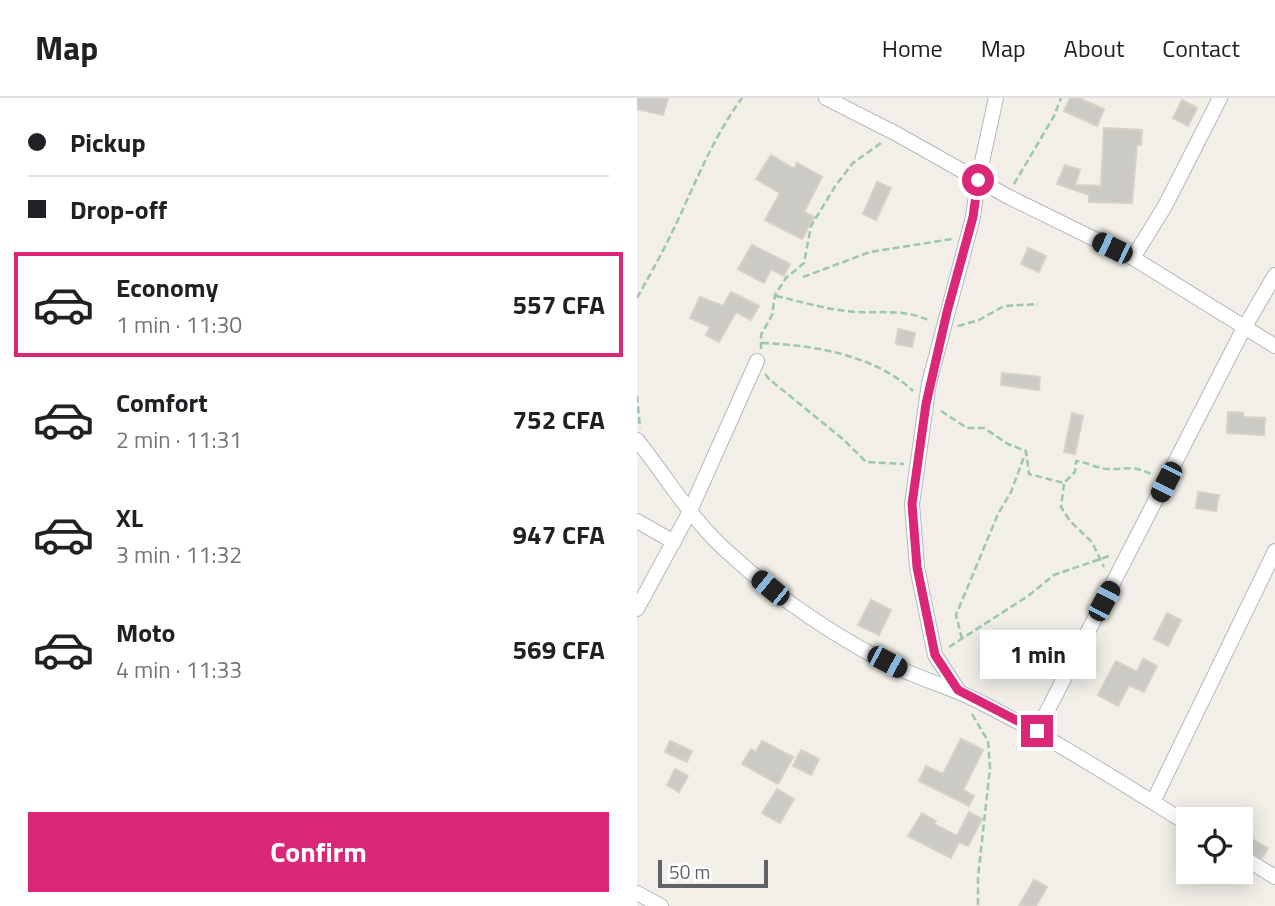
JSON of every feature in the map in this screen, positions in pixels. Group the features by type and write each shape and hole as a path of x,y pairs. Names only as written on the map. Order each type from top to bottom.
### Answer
{"street":[{"path":"826,98 895,133 1007,197 1133,258 1275,346"},
{"path":"958,690 935,655 917,567 912,504 926,404 942,331 973,217 978,180 996,98"},
{"path":"1133,258 1165,206 1220,98"},
{"path":"1037,731 1244,328 1275,275"},
{"path":"637,609 689,513 757,361"},
{"path":"639,442 689,513 730,554 770,588 869,652 905,671 958,690 1037,731 1176,816"},
{"path":"637,521 674,542"},
{"path":"1153,802 1275,551"},
{"path":"1253,863 1275,877"},
{"path":"642,899 661,906"}],"path":[{"path":"637,298 725,122 743,98"},
{"path":"1007,197 1054,117 1061,98"},
{"path":"895,133 853,163 811,226 804,263 786,278 775,295 772,315 761,335 762,343 757,361 769,379 844,440 866,462 917,463"},
{"path":"803,277 870,252 968,237"},
{"path":"775,295 856,312 888,310 921,316 942,331 979,320 1005,306 1038,304"},
{"path":"762,343 800,344 855,358 901,379 926,404 958,420 967,428 984,428 1008,444 1026,451"},
{"path":"637,396 639,442"},
{"path":"1026,451 1028,474 1064,483"},
{"path":"962,639 956,615 1011,492 1026,451"},
{"path":"1116,580 1106,570 1091,542 1070,521 1061,507 1064,483 1075,472 1076,461 1087,461 1109,469 1128,467 1144,471 1166,482"},
{"path":"935,655 1028,596 1054,575 1114,555"},
{"path":"970,711 988,741 990,768 978,877 978,906"}],"building":[{"path":"637,98 668,98 663,115 637,109"},
{"path":"1070,98 1079,98 1104,109 1097,126 1064,111"},
{"path":"1182,100 1197,108 1188,126 1173,118"},
{"path":"1104,128 1142,130 1141,145 1137,145 1132,203 1089,202 1089,195 1057,184 1065,165 1080,170 1075,185 1101,186"},
{"path":"771,155 794,169 797,163 822,177 804,212 814,217 802,239 765,220 780,193 756,179"},
{"path":"877,182 891,188 876,220 863,214"},
{"path":"752,245 790,264 784,276 771,269 764,283 738,269"},
{"path":"1028,248 1046,256 1039,272 1021,264"},
{"path":"731,292 759,306 751,320 736,312 719,342 706,335 710,327 690,318 700,297 723,306"},
{"path":"898,329 915,333 912,347 896,344"},
{"path":"1002,373 1040,377 1039,390 1001,385"},
{"path":"1228,412 1243,413 1243,417 1265,418 1264,435 1227,433"},
{"path":"1072,413 1083,416 1075,454 1064,452"},
{"path":"1198,492 1219,495 1216,511 1196,508"},
{"path":"871,600 891,610 879,635 858,625"},
{"path":"1167,613 1181,620 1168,646 1154,639"},
{"path":"1143,659 1157,666 1144,692 1129,685 1118,706 1098,695 1116,661 1137,672"},
{"path":"961,739 983,750 963,790 974,796 969,806 919,781 926,766 943,774"},
{"path":"670,741 692,751 687,762 665,752"},
{"path":"762,741 793,757 778,784 742,764 751,749 756,752"},
{"path":"801,750 819,759 811,775 793,766"},
{"path":"675,769 688,776 679,792 667,785"},
{"path":"777,789 794,799 780,823 762,813"},
{"path":"969,812 982,819 968,846 959,842 951,858 908,836 922,813 936,821 934,824 957,836"},
{"path":"1253,840 1268,848 1262,858 1253,853"},
{"path":"1034,880 1047,887 1036,906 1019,906"}],"route":[{"path":"978,180 973,217 929,383 919,446 912,504 917,567 935,655 958,690 1037,731"}]}
